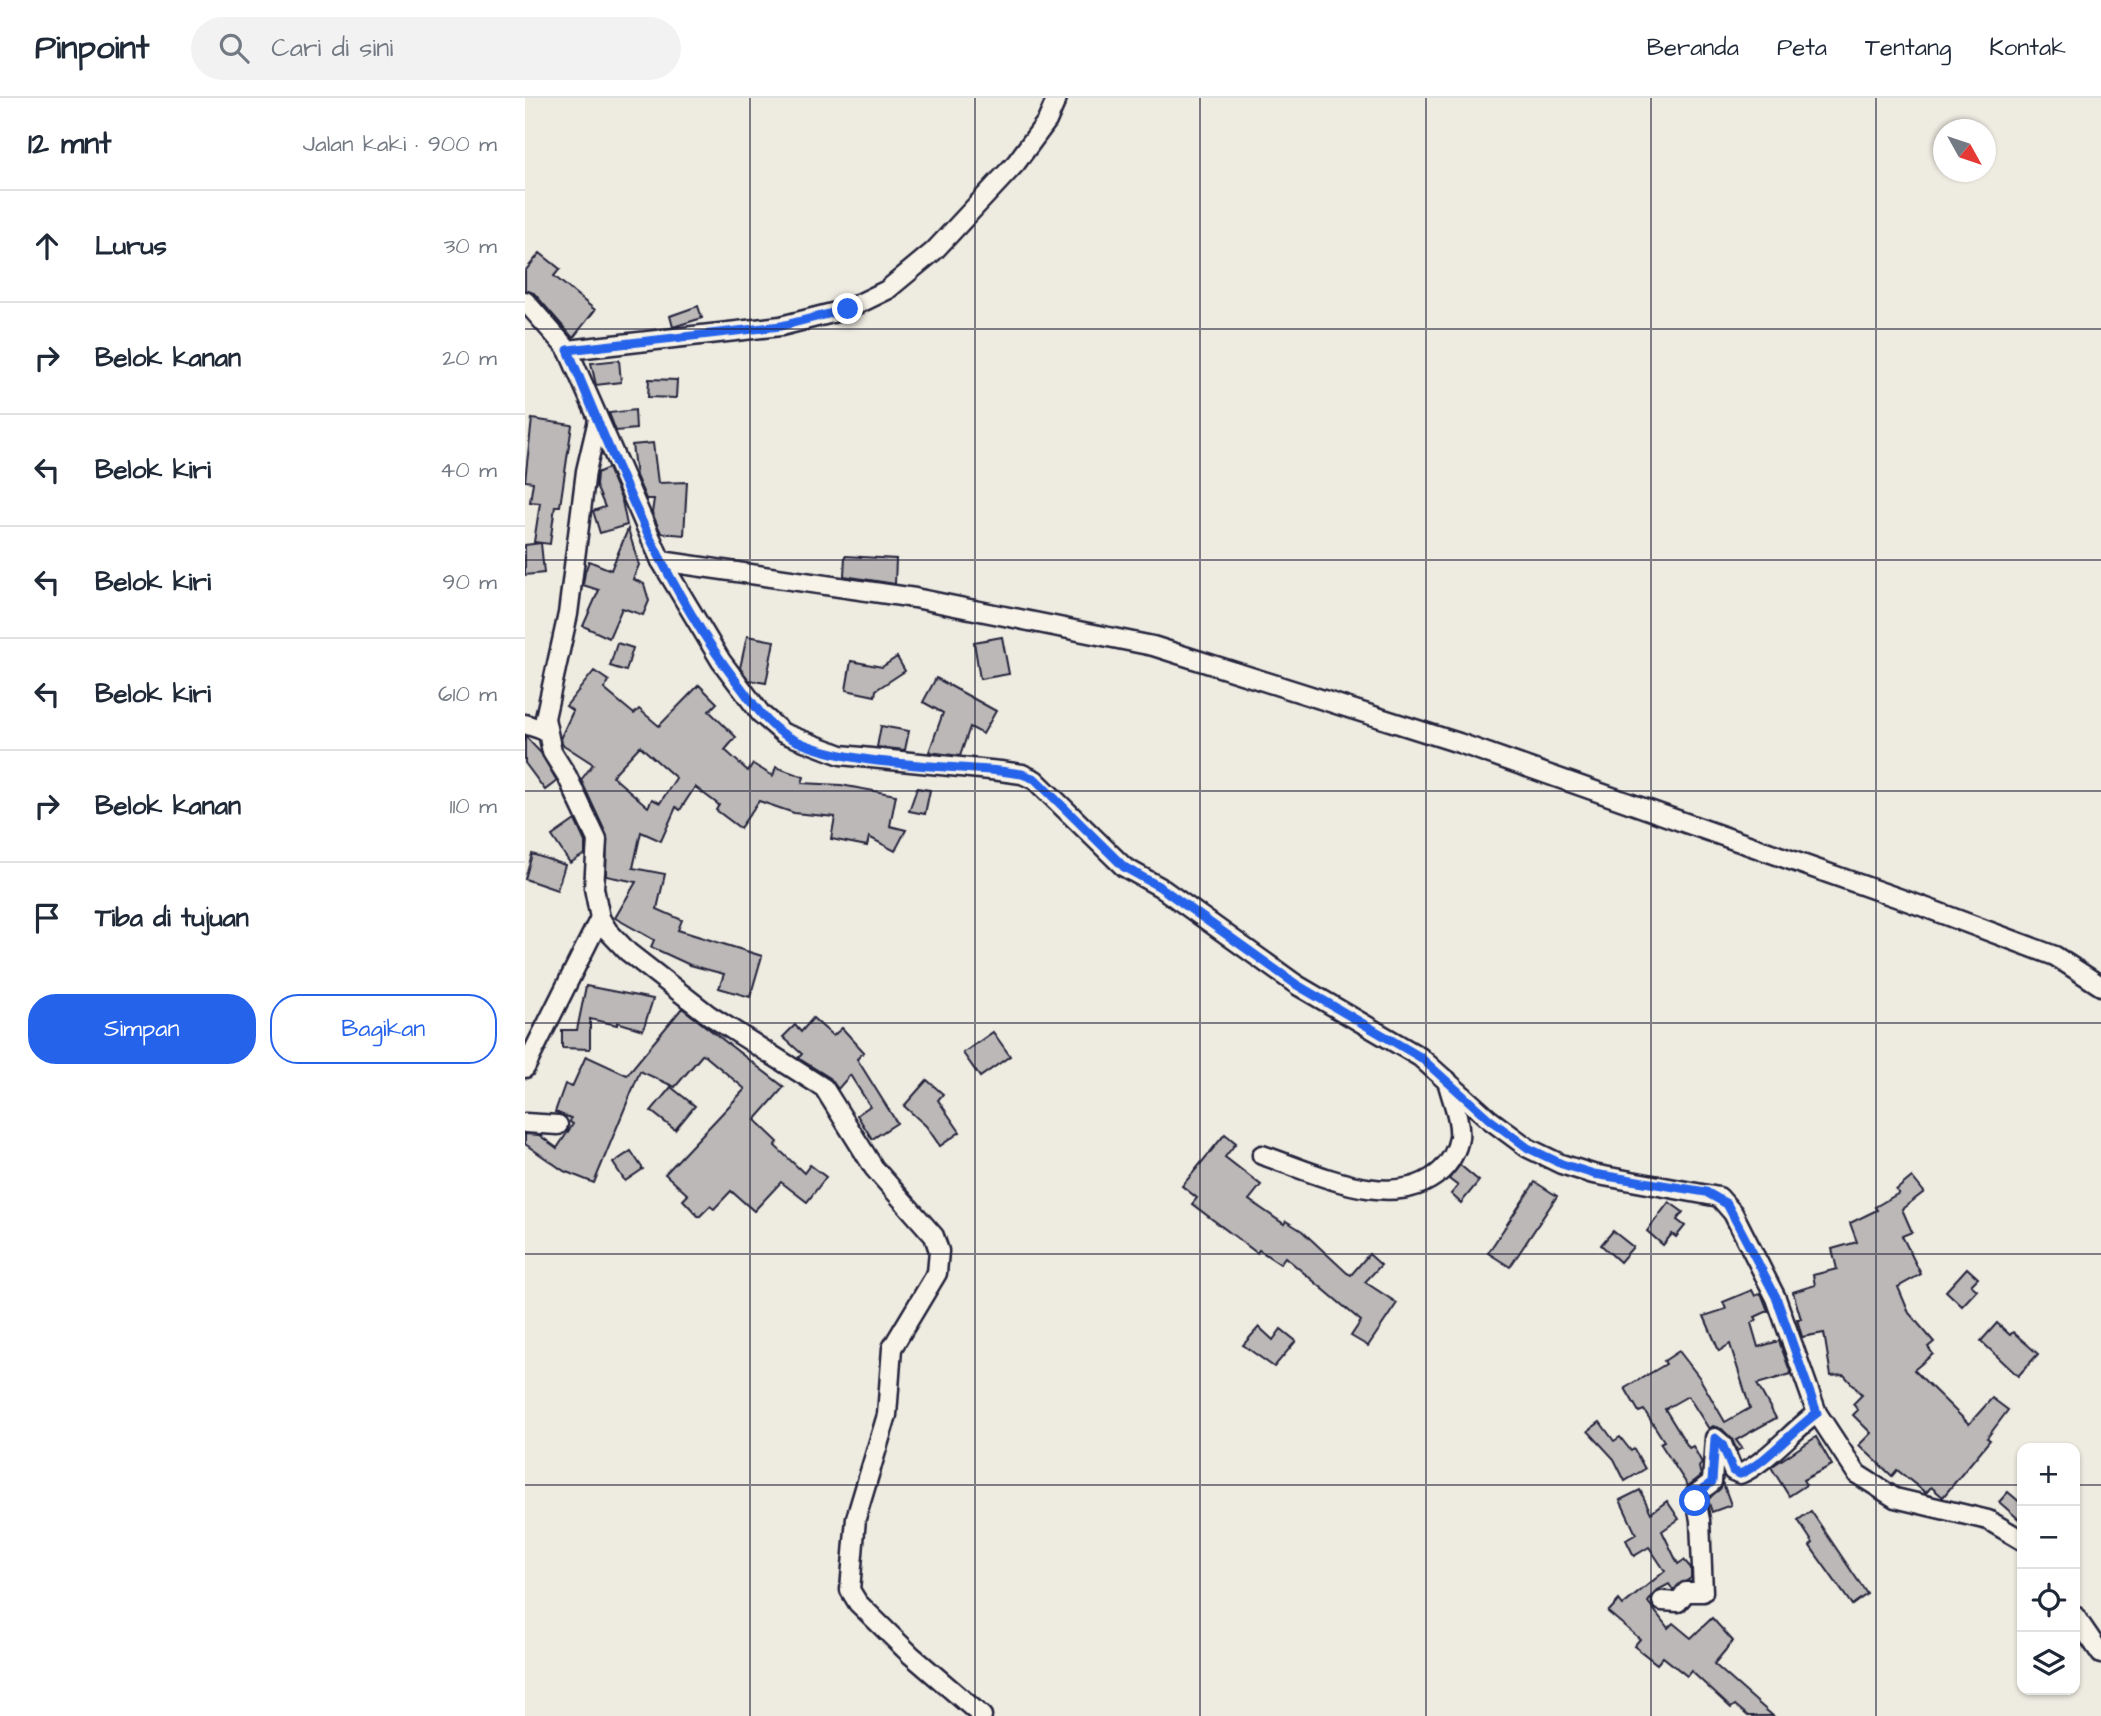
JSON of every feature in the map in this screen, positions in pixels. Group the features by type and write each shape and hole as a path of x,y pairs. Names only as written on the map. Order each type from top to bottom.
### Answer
{"street":[{"path":"568,350 781,326 848,309 887,290 934,251 1016,163 1047,121 1057,98"},
{"path":"525,301 568,350 661,561 721,661 761,714 783,733 841,755 1000,771 1035,779 1135,875 1160,887 1297,985 1420,1057 1528,1148 1562,1164 1594,1174 1706,1192 1727,1204 1776,1297 1817,1413 1857,1474 1895,1498 1987,1520 2017,1537"},
{"path":"598,420 586,471 570,601 545,718 545,731 552,752 568,776 597,840 594,888 600,918 628,952 709,1015 824,1088 874,1168 934,1236 939,1251 937,1273 892,1348 887,1415 856,1518 850,1590 858,1603 911,1655 982,1716"},
{"path":"661,561 915,597 1153,646 1459,743 1924,907 2055,956 2101,986"},
{"path":"525,724 545,731"},
{"path":"525,1068 600,918"},
{"path":"1262,1155 1366,1187 1397,1190 1420,1185 1445,1167 1459,1139 1447,1080"},
{"path":"525,1123 558,1125"},
{"path":"1662,1601 1678,1602 1686,1592 1703,1592 1700,1520 1695,1495 1712,1482 1715,1438 1722,1444 1733,1471 1740,1474 1750,1470 1792,1431 1817,1413"},
{"path":"2080,1623 2101,1654"}],"building":[{"path":"540,253 560,269 554,276 595,310 573,338 534,293 525,290 525,271"},
{"path":"698,306 702,318 673,327 670,316"},
{"path":"619,360 621,382 596,385 591,363"},
{"path":"649,379 677,380 676,398 648,397"},
{"path":"635,410 636,429 616,431 609,413"},
{"path":"532,419 572,425 560,506 555,506 550,544 534,542 540,503 530,502 533,482 525,481"},
{"path":"653,443 658,483 687,482 684,535 661,533 652,513 654,499 646,499 636,476 632,445"},
{"path":"608,468 622,501 627,525 600,533 593,511 605,507 596,486 597,473"},
{"path":"628,529 639,565 633,579 644,584 649,601 643,615 622,608 609,638 583,626 599,590 583,585 585,572 589,561 611,570"},
{"path":"541,543 544,573 525,575 525,545"},
{"path":"845,556 896,559 895,584 844,576"},
{"path":"747,636 774,641 766,683 749,680 740,668"},
{"path":"1002,637 1009,674 980,679 974,642"},
{"path":"617,643 633,648 626,671 610,666"},
{"path":"897,657 905,671 876,690 875,696 846,690 851,661 882,667"},
{"path":"594,671 609,681 604,689 634,714 639,709 659,726 699,685 717,703 709,711 736,737 725,750 748,771 753,764 773,776 776,767 804,777 802,783 841,785 896,795 890,826 906,830 895,851 869,837 867,846 831,839 835,817 794,813 759,801 740,828 716,810 719,805 695,787 680,810 676,807 661,841 641,832 633,868 665,874 657,909 682,920 678,930 762,956 750,997 719,988 724,974 690,965 651,947 654,940 615,918 636,882 606,876 607,836 581,780 593,764 562,744 561,737 573,711 566,706","holes":["640,746 676,778 660,803 652,799 648,807 612,776"]},
{"path":"936,678 996,711 983,734 970,727 960,756 929,752 943,713 923,702"},
{"path":"881,726 909,731 905,750 877,747"},
{"path":"525,736 541,753 557,781 545,790 525,763"},
{"path":"917,788 930,790 925,814 909,811"},
{"path":"575,820 585,842 585,854 570,863 552,836"},
{"path":"532,854 565,865 557,890 525,879"},
{"path":"586,986 653,999 643,1030 617,1022 617,1025 590,1019 590,1049 562,1048 562,1030 577,1030"},
{"path":"682,1008 784,1087 755,1120 778,1142 775,1146 804,1173 810,1165 826,1177 807,1202 781,1182 754,1211 731,1191 714,1209 710,1206 699,1217 683,1200 688,1195 665,1174 745,1089 703,1054 675,1087 640,1071 594,1183 564,1171 525,1144 525,1134 539,1135 557,1148 573,1124 570,1122 571,1118 555,1112 565,1084 572,1087 586,1056 627,1075"},
{"path":"813,1018 833,1036 842,1028 864,1052 857,1059 897,1123 872,1139 857,1115 870,1106 850,1075 838,1089 830,1078 798,1058 802,1054 783,1037 795,1025 801,1032"},
{"path":"993,1032 1010,1056 980,1077 963,1053"},
{"path":"927,1080 943,1094 938,1100 960,1132 940,1146 926,1126 904,1106"},
{"path":"671,1087 695,1106 675,1130 651,1111"},
{"path":"1225,1134 1236,1143 1225,1157 1261,1185 1249,1200 1284,1224 1286,1221 1302,1231 1351,1275 1369,1254 1381,1265 1365,1282 1397,1303 1368,1346 1351,1336 1361,1321 1285,1257 1280,1264 1259,1250 1257,1253 1192,1204 1197,1198 1182,1186"},
{"path":"631,1151 643,1169 625,1181 613,1163"},
{"path":"1460,1165 1479,1181 1461,1203 1451,1194 1458,1186 1449,1179"},
{"path":"1912,1177 1924,1192 1902,1209 1912,1232 1902,1236 1921,1274 1898,1287 1909,1313 1934,1342 1928,1347 1933,1354 1914,1370 1969,1424 1992,1398 2008,1410 1987,1438 1990,1440 1943,1497 1931,1487 1926,1493 1897,1470 1892,1476 1859,1445 1871,1433 1853,1415 1858,1410 1853,1404 1862,1395 1844,1375 1831,1376 1824,1333 1802,1337 1797,1319 1801,1319 1793,1292 1815,1285 1813,1275 1837,1269 1832,1249 1857,1242 1850,1223 1877,1210 1875,1207 1899,1193 1896,1190"},
{"path":"1535,1182 1557,1196 1510,1267 1488,1253"},
{"path":"1669,1202 1683,1212 1677,1220 1685,1226 1676,1237 1672,1234 1663,1245 1647,1231"},
{"path":"1613,1231 1633,1247 1620,1262 1601,1245"},
{"path":"1967,1268 1978,1278 1971,1285 1977,1290 1962,1306 1946,1291"},
{"path":"1752,1290 1755,1296 1761,1293 1768,1311 1755,1317 1757,1320 1751,1323 1758,1347 1779,1341 1791,1374 1757,1384 1776,1418 1736,1440 1742,1448 1737,1451 1732,1439 1722,1429 1713,1426 1709,1429 1688,1396 1665,1409 1689,1448 1693,1446 1702,1463 1699,1467 1701,1476 1688,1486 1660,1443 1664,1441 1644,1410 1639,1412 1625,1388 1666,1364 1664,1361 1679,1351 1699,1377 1725,1422 1750,1408 1730,1344 1719,1351 1704,1316 1726,1309 1723,1302"},
{"path":"1997,1323 2010,1335 2013,1332 2038,1354 2018,1376 1981,1341"},
{"path":"1259,1327 1273,1340 1281,1329 1296,1341 1274,1367 1243,1345"},
{"path":"1600,1422 1614,1441 1620,1437 1631,1451 1634,1449 1645,1469 1625,1481 1614,1459 1588,1431"},
{"path":"1816,1437 1832,1465 1803,1480 1806,1485 1789,1496 1771,1467"},
{"path":"1723,1483 1731,1505 1712,1512 1708,1500"},
{"path":"1640,1490 1651,1513 1667,1501 1679,1519 1662,1531 1678,1564 1684,1560 1691,1568 1691,1578 1673,1590 1669,1584 1656,1591 1648,1602 1668,1628 1673,1623 1691,1638 1712,1618 1733,1641 1714,1664 1773,1716 1748,1716 1735,1705 1731,1708 1691,1671 1687,1676 1663,1657 1657,1664 1634,1646 1640,1639 1608,1612 1619,1600 1623,1605 1665,1571 1649,1547 1634,1556 1626,1540 1636,1534 1620,1500"},
{"path":"2008,1492 2017,1500 2017,1518 1999,1502"},
{"path":"1811,1511 1867,1594 1852,1605 1810,1546 1813,1543 1798,1520"}],"route":[{"path":"848,309 781,326 568,350 661,561 721,661 761,714 783,733 815,746 841,755 1000,771 1035,779 1124,867 1160,887 1297,985 1420,1057 1489,1119 1528,1148 1562,1164 1594,1174 1706,1192 1719,1197 1733,1213 1776,1297 1817,1413 1792,1431 1750,1470 1740,1474 1733,1471 1727,1463 1727,1453 1715,1438 1712,1482 1695,1495 1695,1501"}]}
